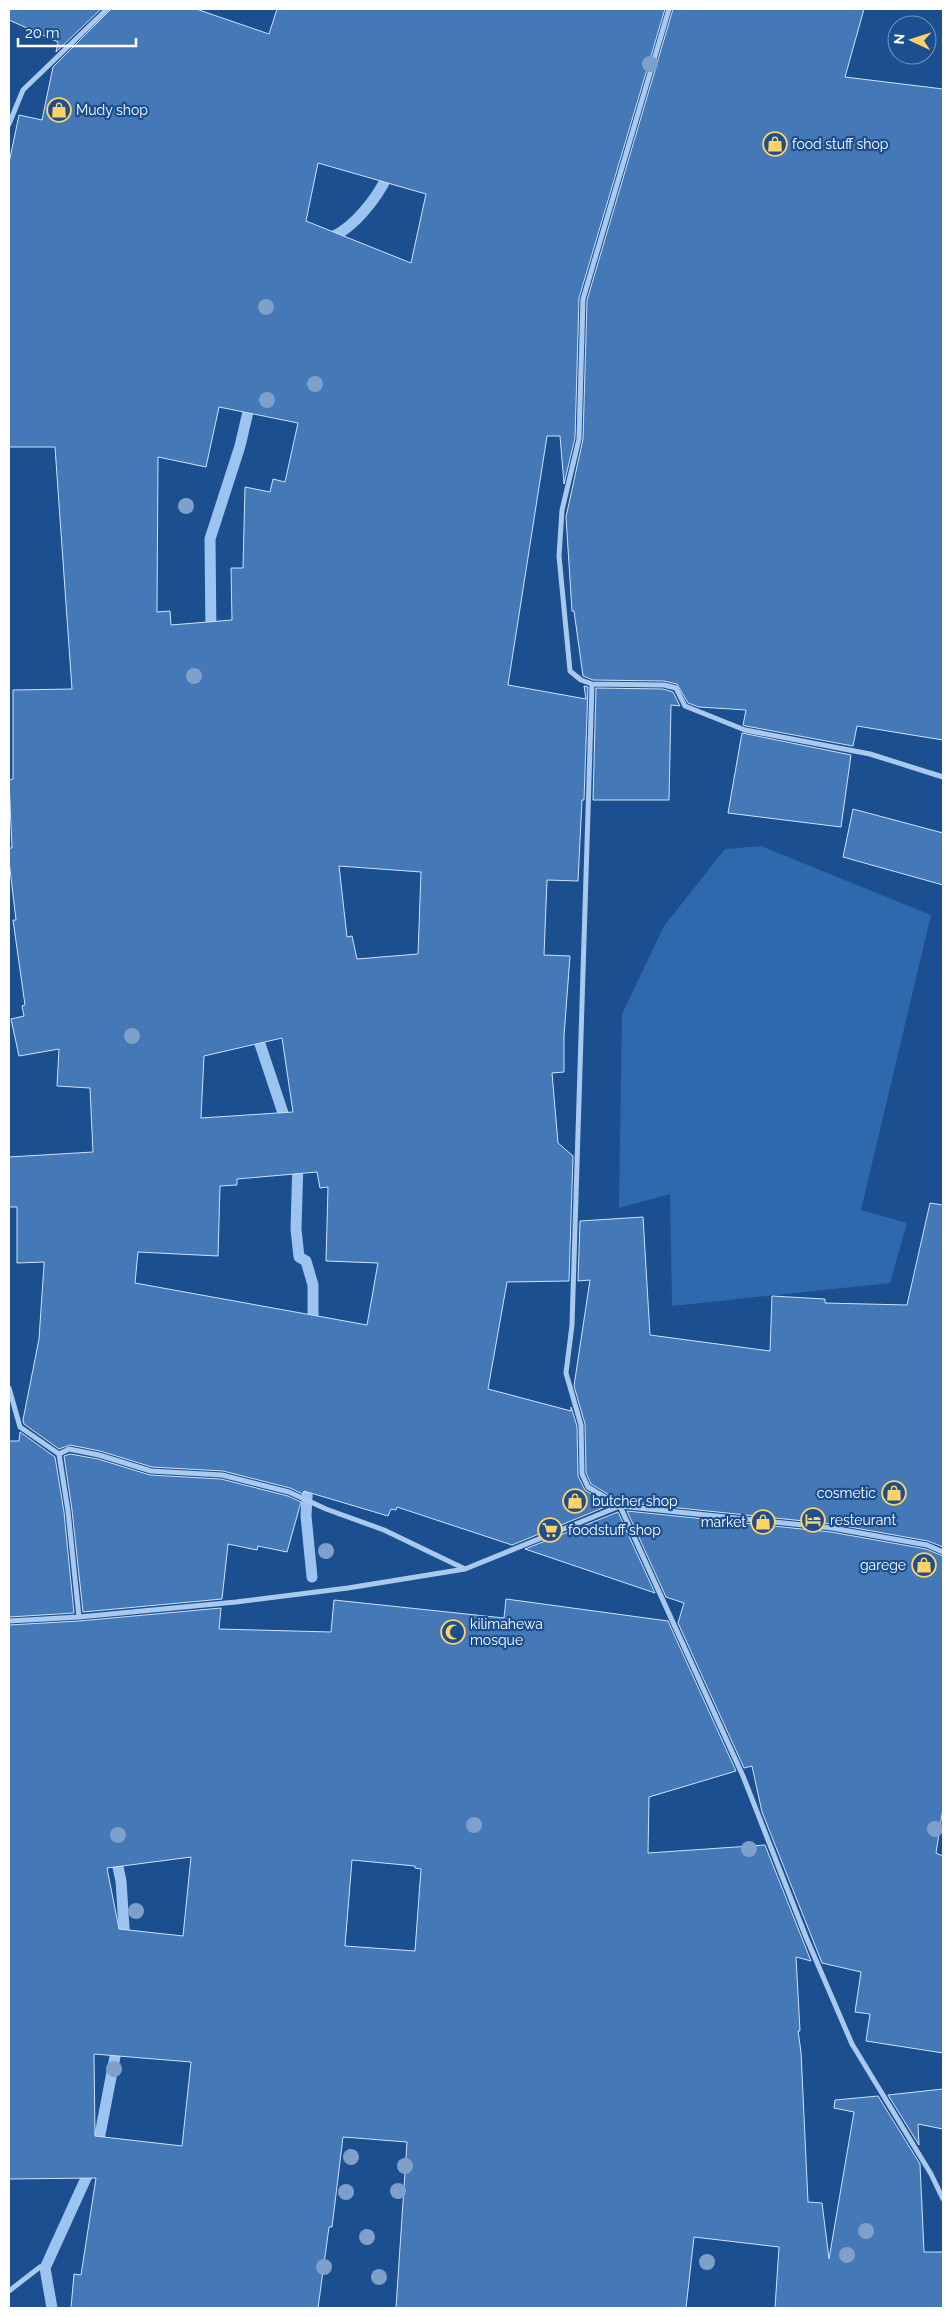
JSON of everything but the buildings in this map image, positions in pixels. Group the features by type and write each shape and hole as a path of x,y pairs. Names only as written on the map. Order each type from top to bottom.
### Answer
{"street":[{"path":"9,124 23,90 106,9"},
{"path":"669,9 583,299 579,439 562,510 559,556 570,671 581,680 592,684 664,685 676,688 685,706 745,730 870,754 943,777"},
{"path":"592,684 572,1315 566,1373 581,1425 582,1474 588,1486 620,1506 832,1528 927,1546 943,1552"},
{"path":"9,1388 20,1427 59,1454 68,1511 79,1617"},
{"path":"59,1454 69,1449 99,1455 151,1471 222,1475 289,1492 326,1509 384,1530 465,1569"},
{"path":"9,1621 79,1617 292,1595 465,1569 620,1506"},
{"path":"620,1506 743,1776 806,1936 852,2044 931,2174 943,2199"},
{"path":"9,2291 40,2267"}],"shaded area":[{"path":"761,846 931,915 861,1210 907,1223 890,1283 672,1306 670,1194 619,1208 622,1014 664,926 725,849"}],"waterway":[{"path":"326,243 364,212 383,185 390,168"},
{"path":"211,637 210,539 240,446 251,399"},
{"path":"255,1029 287,1125"},
{"path":"298,1160 296,1229 299,1257 306,1261 313,1285 313,1330"},
{"path":"308,1479 306,1516 312,1577"},
{"path":"115,1853 121,1881 125,1943"},
{"path":"97,2150 118,2041"},
{"path":"52,2308 45,2268 92,2165"}],"place":[{"name":"Mudy shop","path":"59,110"},
{"name":"food stuff shop","path":"775,144"},
{"name":"cosmetic","path":"894,1493"},
{"name":"butcher shop","path":"575,1501"},
{"name":"resteurant","path":"813,1520"},
{"name":"market","path":"763,1522"},
{"name":"foodstuff shop","path":"550,1530"},
{"name":"garege","path":"924,1565"},
{"name":"kilimahewa mosque","path":"453,1632"}]}
